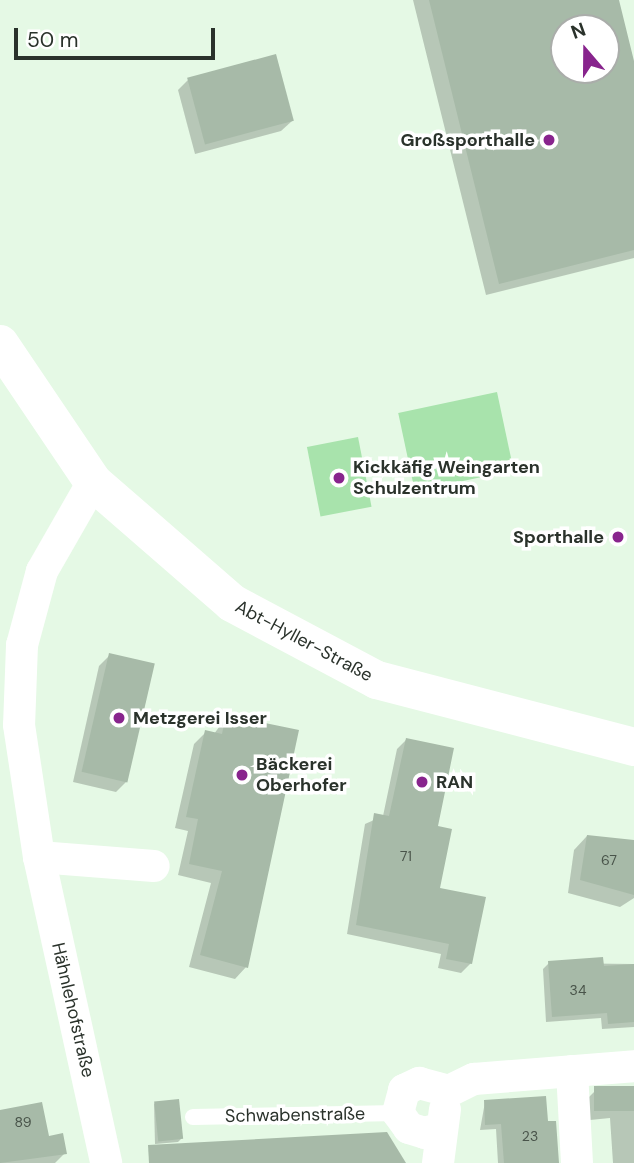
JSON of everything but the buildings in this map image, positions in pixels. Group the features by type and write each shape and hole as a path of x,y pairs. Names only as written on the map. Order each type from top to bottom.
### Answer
{"street":[{"name":"Abt-Hyller-Straße","path":"0,344 93,482 232,603 377,680 634,747"},
{"name":"Hähnlehofstraße","path":"93,482 42,571 22,645 19,725 38,856 106,1163"},
{"path":"38,856 154,866"},
{"path":"440,1128 425,1133 409,1128 398,1113 404,1090 419,1083 449,1091 474,1079 634,1066"},
{"path":"572,1071 577,1163"},
{"path":"438,1163 440,1128 449,1091"}],"lane":[{"name":"Schwabenstraße","path":"193,1117 398,1113"}],"green space":[{"path":"497,392 514,470 415,491 398,413"},
{"name":"Kickkäfig Weingarten Schulzentrum","path":"358,437 372,507 321,517 307,447"}],"place":[{"name":"Großsporthalle","path":"549,140"},
{"name":"Kickkäfig Weingarten Schulzentrum","path":"339,478"},
{"name":"Sporthalle","path":"618,537"},
{"name":"Metzgerei Isser","path":"119,718"},
{"name":"Bäckerei Oberhofer","path":"242,775"},
{"name":"RAN","path":"422,782"}]}
